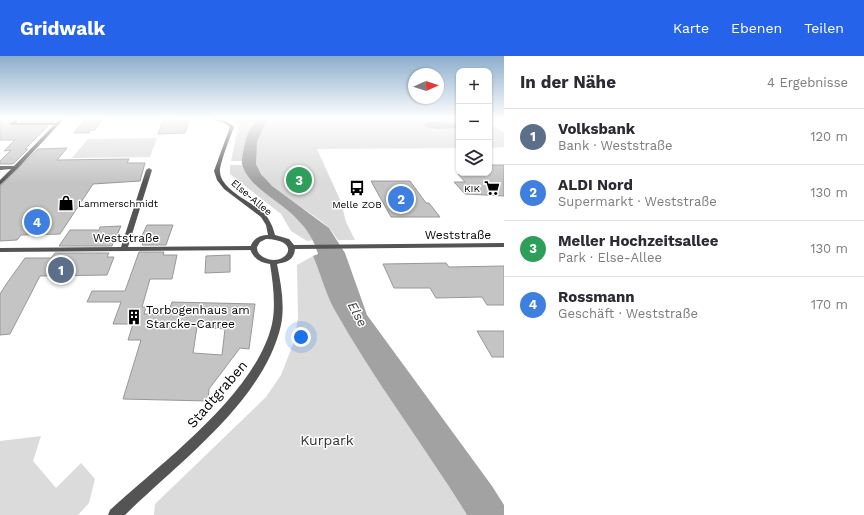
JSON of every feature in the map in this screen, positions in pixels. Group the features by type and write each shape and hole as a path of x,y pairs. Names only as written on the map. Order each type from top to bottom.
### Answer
{"street":[{"path":"0,183 43,139"},
{"name":"Else-Allee","path":"228,139 217,171 218,176 228,189 266,218 270,226 272,236"},
{"path":"0,168 16,167"},
{"path":"124,248 149,170"},
{"path":"272,236 283,238 293,247 293,252 287,258 273,262 257,256 253,248 256,241 272,236"},
{"name":"Weststraße","path":"293,247 504,245"},
{"name":"Weststraße","path":"0,250 253,248"},
{"name":"Stadtgraben","path":"115,515 208,429 249,383 262,364 270,346 276,326 278,312 278,296 273,262"}],"green space":[{"path":"88,139 156,139 150,157 72,158"},
{"path":"236,139 247,139 242,161 231,161"},
{"path":"259,139 456,139 456,148 317,149 341,202 346,222 355,240 338,240 330,229 321,221 270,184 262,175 257,166 255,160"},
{"path":"492,139 504,139 504,147 492,148"},
{"path":"230,165 242,165 259,187 295,216 314,240 307,241 291,231 281,214 230,174"},
{"name":"Kurpark","path":"313,256 333,305 467,515 154,515 155,504 266,397 281,375 293,344 298,319 297,265"},
{"path":"41,436 33,461 56,488 81,463 95,479 89,503 78,515 0,515 0,441"}],"water":[{"name":"Else","path":"246,139 258,139 256,164 261,174 272,186 329,228 345,253 367,315 492,486 504,505 504,515 467,515 348,334 327,295 313,256 318,254 310,235 304,226 290,212 258,187 245,172 242,164"}],"building":[{"path":"35,139 25,149 28,149 13,164 0,164 0,161 11,150 4,151 15,140 0,140"},
{"path":"67,148 57,160 129,159 127,163 145,163 140,181 93,184 60,234 21,235 17,240 0,241 0,186 38,149"},
{"path":"492,165 504,165 504,196 465,194 454,182 465,182 460,176 492,176"},
{"path":"371,181 410,181 426,203 429,203 440,217 391,217"},
{"path":"147,225 173,225 166,245 142,245 144,240 140,240"},
{"path":"121,226 112,246 59,246 70,230 99,230 100,227"},
{"path":"139,252 164,252 163,255 177,255 172,279 150,279 142,307 146,307 144,314 168,314 172,302 255,304 249,349 240,348 209,389 208,401 123,399 141,340 128,340 133,324 113,324 121,302 87,302 92,291 125,291","holes":["197,327 225,329 222,355 193,353"]},
{"path":"55,253 109,253 107,257 114,257 107,275 40,276 10,334 0,335 0,294 7,283 25,258 51,258"},
{"path":"230,255 230,272 205,273 206,256"},
{"path":"446,263 449,267 504,266 504,305 487,305 482,297 436,298 430,288 394,288 383,264"},
{"path":"477,331 504,331 504,357 492,357"}],"place":[{"name":"Meller Hochzeitsallee","path":"299,180"},
{"name":"Melle ZOB","path":"357,188"},
{"name":"KIK","path":"492,188"},
{"name":"ALDI Nord","path":"401,199"},
{"name":"Lammerschmidt","path":"66,203"},
{"name":"Rossmann","path":"37,222"},
{"name":"Volksbank","path":"61,270"},
{"name":"Torbogenhaus am Starcke-Carree","path":"134,317"}]}
